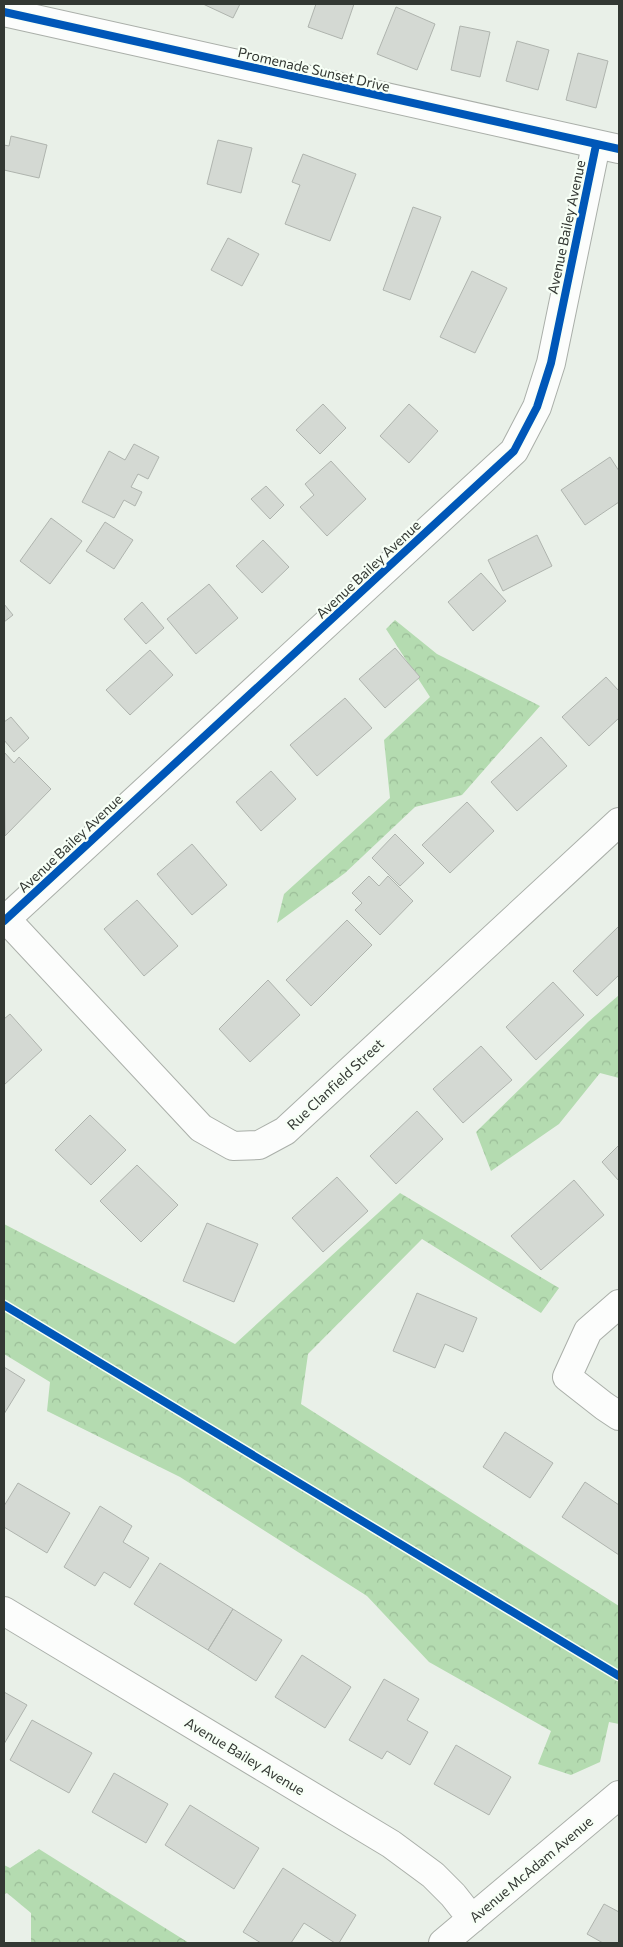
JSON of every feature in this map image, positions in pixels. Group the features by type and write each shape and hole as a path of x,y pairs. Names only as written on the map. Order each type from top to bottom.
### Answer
{"street":[{"name":"Promenade Sunset Drive","path":"4,12 608,147"},
{"name":"Avenue Bailey Avenue","path":"5,920 514,451 537,406 608,147"},
{"name":"Rue Clanfield Street","path":"5,920 201,1128 233,1146 259,1145 285,1131 619,822"},
{"path":"619,1304 588,1332 567,1377 619,1416"},
{"name":"Avenue Bailey Avenue","path":"4,1611 391,1844 433,1875 453,1895 472,1919"},
{"name":"Avenue McAdam Avenue","path":"443,1943 619,1795"}],"green space":[{"path":"395,620 437,654 540,706 462,795 415,807 345,873 277,923 284,894 390,798 384,740 430,697 386,629"},
{"path":"619,995 619,1078 600,1073 559,1124 491,1171 476,1132 588,1022"},
{"path":"400,1193 559,1288 541,1313 422,1239 308,1354 301,1404 619,1606 619,1724 609,1722 600,1762 571,1775 538,1764 551,1731 429,1662 367,1596 180,1477 47,1411 50,1382 4,1354 4,1224 235,1344"},
{"path":"39,1849 189,1943 31,1943 31,1913 7,1893 4,1894 4,1865 10,1868"}],"building":[{"path":"203,4 240,4 233,18"},
{"path":"316,4 354,4 342,39 308,27"},
{"path":"396,7 435,24 417,70 377,54"},
{"path":"460,26 490,32 480,77 451,70"},
{"path":"517,41 549,50 538,90 506,81"},
{"path":"578,53 608,61 596,108 566,100"},
{"path":"11,136 47,145 39,178 4,170 4,145 9,146"},
{"path":"218,140 252,148 241,193 207,184"},
{"path":"303,154 356,174 330,241 285,224 300,185 292,182"},
{"path":"413,207 441,217 410,300 383,290"},
{"path":"228,238 259,254 242,286 211,270"},
{"path":"472,271 507,288 475,353 440,337"},
{"path":"323,404 346,428 320,454 296,430"},
{"path":"409,404 438,431 409,463 380,436"},
{"path":"134,444 159,457 148,479 138,474 131,487 142,492 135,506 124,500 114,518 82,502 109,451 125,460"},
{"path":"610,457 619,471 619,502 585,525 561,490"},
{"path":"331,461 366,499 327,536 300,507 314,495 305,484"},
{"path":"266,486 284,505 270,519 251,499"},
{"path":"51,518 82,541 50,584 20,561"},
{"path":"105,522 133,540 114,569 86,551"},
{"path":"537,535 552,566 503,591 488,560"},
{"path":"263,540 289,567 262,593 236,566"},
{"path":"481,573 506,601 473,631 448,602"},
{"path":"209,584 238,618 196,654 167,619"},
{"path":"142,602 164,628 146,644 124,619"},
{"path":"4,604 13,615 4,622"},
{"path":"395,648 420,677 385,708 359,679"},
{"path":"150,650 173,675 130,715 106,690"},
{"path":"606,677 619,691 619,718 589,746 562,717"},
{"path":"345,698 372,728 317,776 290,745"},
{"path":"11,717 29,738 14,752 4,740 4,722"},
{"path":"541,737 567,766 517,811 491,782"},
{"path":"4,752 14,763 19,757 51,789 5,836"},
{"path":"271,771 296,799 261,831 236,802"},
{"path":"467,802 494,831 450,873 422,845"},
{"path":"395,834 424,863 400,886 372,858"},
{"path":"192,844 227,885 192,915 157,874"},
{"path":"369,876 379,886 388,876 413,901 380,935 355,910 362,903 352,893"},
{"path":"137,900 178,946 144,976 104,929"},
{"path":"347,920 372,945 311,1006 286,980"},
{"path":"619,926 619,975 597,996 573,971"},
{"path":"268,980 300,1015 250,1062 219,1029"},
{"path":"553,982 584,1015 536,1060 506,1027"},
{"path":"10,1014 42,1050 4,1085 4,1019"},
{"path":"481,1046 512,1080 463,1123 433,1089"},
{"path":"417,1111 443,1139 396,1184 370,1156"},
{"path":"90,1115 126,1150 91,1185 55,1150"},
{"path":"619,1145 619,1181 602,1162"},
{"path":"137,1165 178,1205 141,1242 100,1201"},
{"path":"337,1177 368,1211 323,1252 292,1218"},
{"path":"574,1180 604,1215 541,1270 511,1236"},
{"path":"207,1223 258,1244 234,1302 183,1281"},
{"path":"417,1293 477,1318 463,1352 445,1344 435,1368 393,1351"},
{"path":"4,1367 25,1380 4,1414"},
{"path":"505,1432 553,1463 530,1498 483,1467"},
{"path":"585,1482 619,1505 619,1555 562,1517"},
{"path":"18,1483 70,1513 47,1553 4,1527 4,1506"},
{"path":"100,1506 132,1526 123,1542 149,1558 130,1588 104,1572 95,1586 64,1567"},
{"path":"160,1563 233,1609 208,1650 134,1604"},
{"path":"233,1609 282,1640 256,1681 208,1650"},
{"path":"302,1655 351,1687 325,1728 275,1697"},
{"path":"384,1679 419,1699 407,1720 428,1732 410,1765 387,1751 382,1759 349,1740"},
{"path":"4,1692 27,1705 4,1744"},
{"path":"32,1720 92,1753 69,1793 10,1760"},
{"path":"456,1745 511,1777 489,1815 434,1784"},
{"path":"114,1773 168,1804 146,1843 92,1812"},
{"path":"190,1805 259,1848 234,1889 165,1845"},
{"path":"283,1868 356,1915 339,1943 335,1943 304,1923 291,1943 261,1943 243,1932"},
{"path":"604,1904 619,1912 619,1943 603,1943 587,1934"}],"cycle path":[{"path":"4,12 619,149"},
{"path":"4,921 514,451 537,407 551,363 596,145"},
{"path":"4,1305 619,1676"}]}
